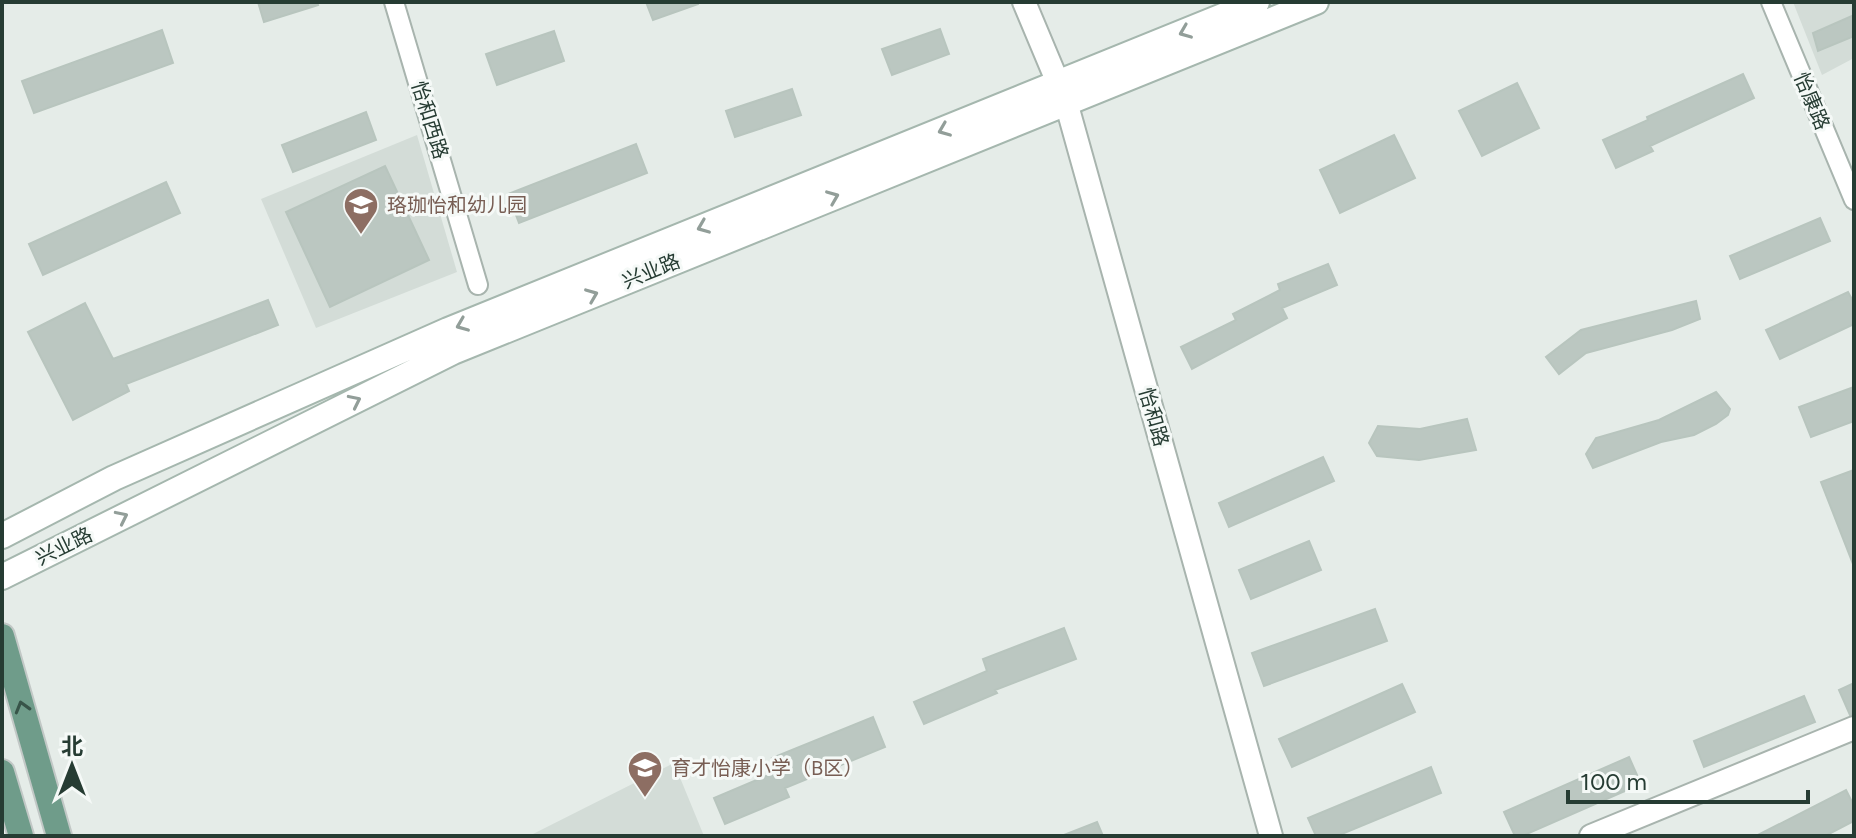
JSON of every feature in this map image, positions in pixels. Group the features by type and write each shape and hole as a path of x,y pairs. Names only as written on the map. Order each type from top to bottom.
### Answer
{"main road":[{"name":"兴业路","path":"2,577 453,352 1062,93 1257,2"},
{"name":"兴业路","path":"2,536 114,478 448,330 1062,93 1316,2"},
{"path":"2,636 59,836"},
{"path":"2,772 21,836"}],"street":[{"name":"怡和西路","path":"394,2 478,285"},
{"name":"怡和路","path":"1024,2 1062,93 1271,836"},
{"name":"怡康路","path":"1771,2 1854,200"},
{"path":"1591,836 1854,728"}],"shaded area":[{"path":"1793,2 1854,2 1854,58 1822,75"},
{"name":"珞珈怡和幼儿园","path":"417,135 457,272 316,328 261,199"},
{"name":"育才怡康小学（B区）","path":"674,763 704,836 529,836"}],"building":[{"path":"258,2 317,2 318,5 264,22"},
{"path":"646,2 698,2 698,4 653,20"},
{"path":"1854,15 1854,36 1818,51 1813,33"},
{"path":"940,29 949,54 892,75 882,49"},
{"path":"162,30 173,63 34,113 22,81"},
{"path":"554,31 564,61 497,85 486,54"},
{"path":"1743,74 1754,98 1650,146 1653,151 1616,168 1603,140"},
{"path":"1517,83 1539,128 1482,156 1459,111"},
{"path":"792,89 801,115 735,137 726,111"},
{"path":"366,112 376,140 293,172 282,145"},
{"path":"1394,135 1415,178 1340,213 1320,170"},
{"path":"636,144 647,173 519,223 508,194"},
{"path":"385,166 429,260 330,307 286,212"},
{"path":"166,182 180,213 43,275 29,244"},
{"path":"1820,218 1830,241 1740,279 1730,256"},
{"path":"1328,264 1337,285 1282,308 1287,318 1192,369 1181,347 1236,320 1233,314 1280,290 1278,284"},
{"path":"1848,292 1854,303 1854,324 1780,359 1766,330"},
{"path":"268,300 278,325 126,384 129,391 73,420 28,332 85,303 113,359"},
{"path":"1696,301 1700,319 1672,330 1586,353 1559,374 1546,357 1581,330"},
{"path":"1854,387 1854,421 1811,437 1799,407"},
{"path":"1716,392 1730,409 1728,415 1716,424 1694,435 1661,442 1593,468 1586,454 1596,438 1659,420"},
{"path":"1467,419 1476,450 1419,460 1377,456 1369,443 1378,426 1420,429"},
{"path":"1323,457 1334,481 1229,527 1219,503"},
{"path":"1854,470 1854,564 1853,564 1821,482"},
{"path":"1309,541 1321,570 1251,599 1239,570"},
{"path":"1375,609 1387,641 1264,686 1252,653"},
{"path":"1064,628 1076,659 995,690 997,693 924,724 914,702 987,671 983,659"},
{"path":"1854,683 1854,714 1850,715 1839,690"},
{"path":"1402,684 1415,712 1292,767 1279,739"},
{"path":"1804,696 1815,722 1704,767 1694,741"},
{"path":"873,717 885,747 785,788 789,797 725,824 714,798 778,771 772,758"},
{"path":"1629,757 1641,784 1522,836 1515,836 1504,812"},
{"path":"1431,767 1441,793 1337,836 1316,836 1308,818"},
{"path":"1846,790 1854,806 1854,821 1825,836 1756,836"},
{"path":"1097,822 1103,836 1064,836 1064,835"}],"place":[{"name":"珞珈怡和幼儿园","path":"361,236"},
{"name":"育才怡康小学（B区）","path":"645,799"}]}
